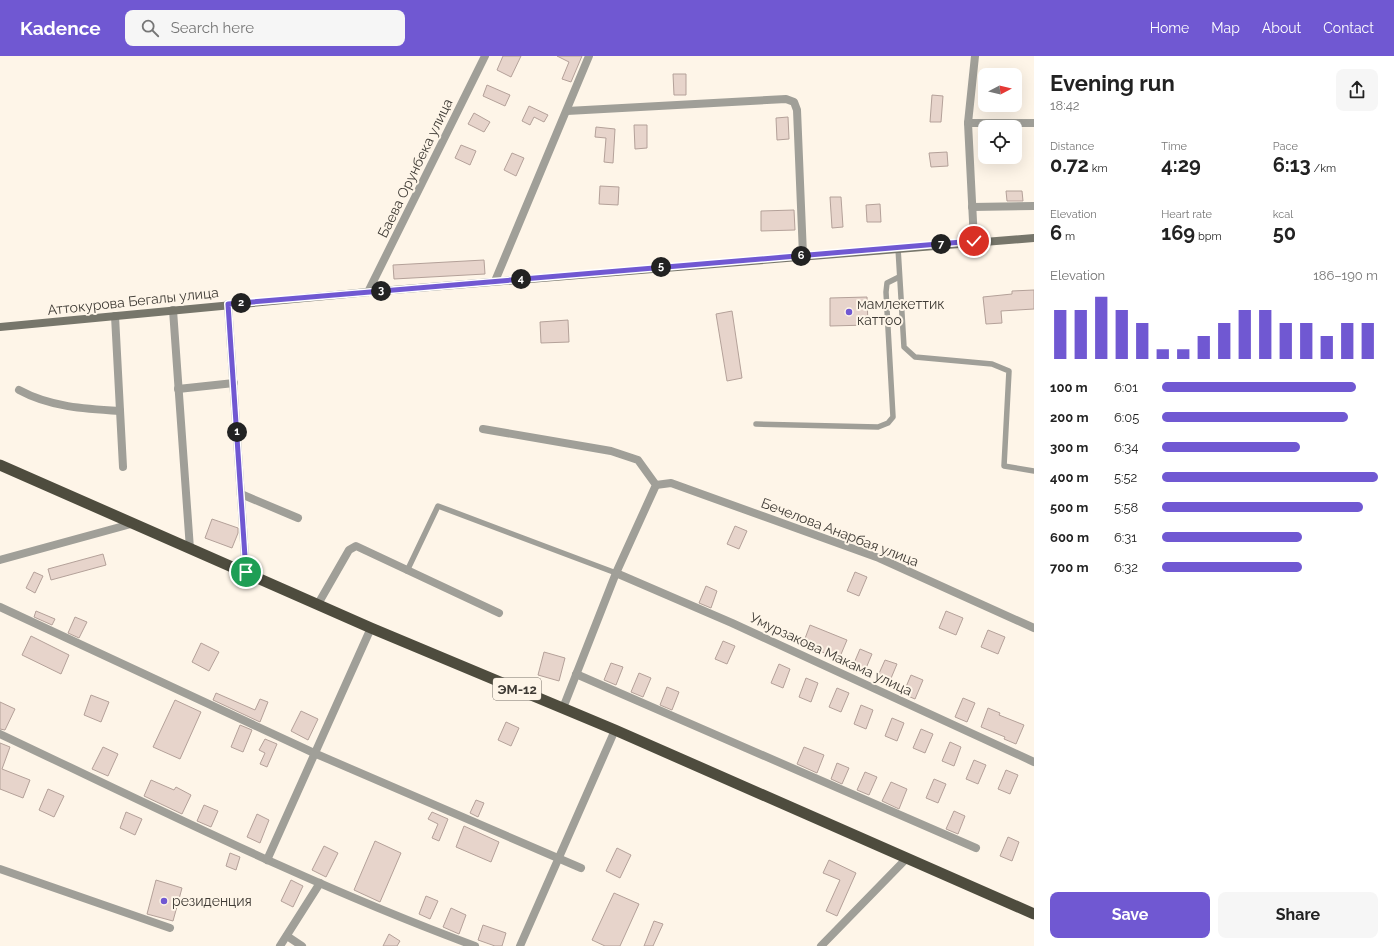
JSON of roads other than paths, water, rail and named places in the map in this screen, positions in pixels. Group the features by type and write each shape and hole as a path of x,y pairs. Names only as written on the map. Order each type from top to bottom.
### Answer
{"highway":[{"name":"ЭМ-12","path":"0,465 131,524 246,572 371,628 615,730 1034,914"}],"main road":[{"name":"Аттокурова Бегалы улица","path":"0,326 228,304 495,281 974,241 1034,238"}],"street":[{"name":"Баева Орунбека улица","path":"368,292 485,56"},
{"path":"495,281 589,56"},
{"path":"974,56 968,123 974,241"},
{"path":"567,111 786,99 794,102 797,110 803,255"},
{"path":"968,123 1034,123"},
{"path":"972,207 1034,206"},
{"path":"228,304 246,572"},
{"path":"173,310 190,549"},
{"path":"115,316 123,467"},
{"path":"178,389 234,383"},
{"path":"19,390 35,399 77,408 120,411"},
{"path":"482,429 611,451 638,460 656,485 616,573 563,708"},
{"name":"Бечелова Анарбая улица","path":"656,485 671,483 879,558 1034,628"},
{"path":"241,494 298,518"},
{"path":"0,560 131,524"},
{"path":"318,604 349,550 356,546 499,613"},
{"name":"Умурзакова Макама улица","path":"616,573 732,623 1034,762"},
{"path":"0,606 314,753 581,868"},
{"path":"267,860 371,628"},
{"path":"576,674 976,848"},
{"path":"520,946 615,730"},
{"path":"0,734 320,884 404,920 475,946"},
{"path":"825,945 906,859"},
{"path":"0,869 170,928"},
{"path":"280,946 320,884"},
{"path":"287,936 302,946"}],"lane":[{"path":"898,248 904,347 914,357 992,364 1009,371 1004,466 1034,470"},
{"path":"756,424 878,427 888,423 893,417 886,292 887,283 899,277"},
{"path":"407,571 438,506 616,573"}],"place":[{"name":"мамлекеттик каттоо","path":"849,312"},
{"name":"резиденция","path":"164,901"}]}
